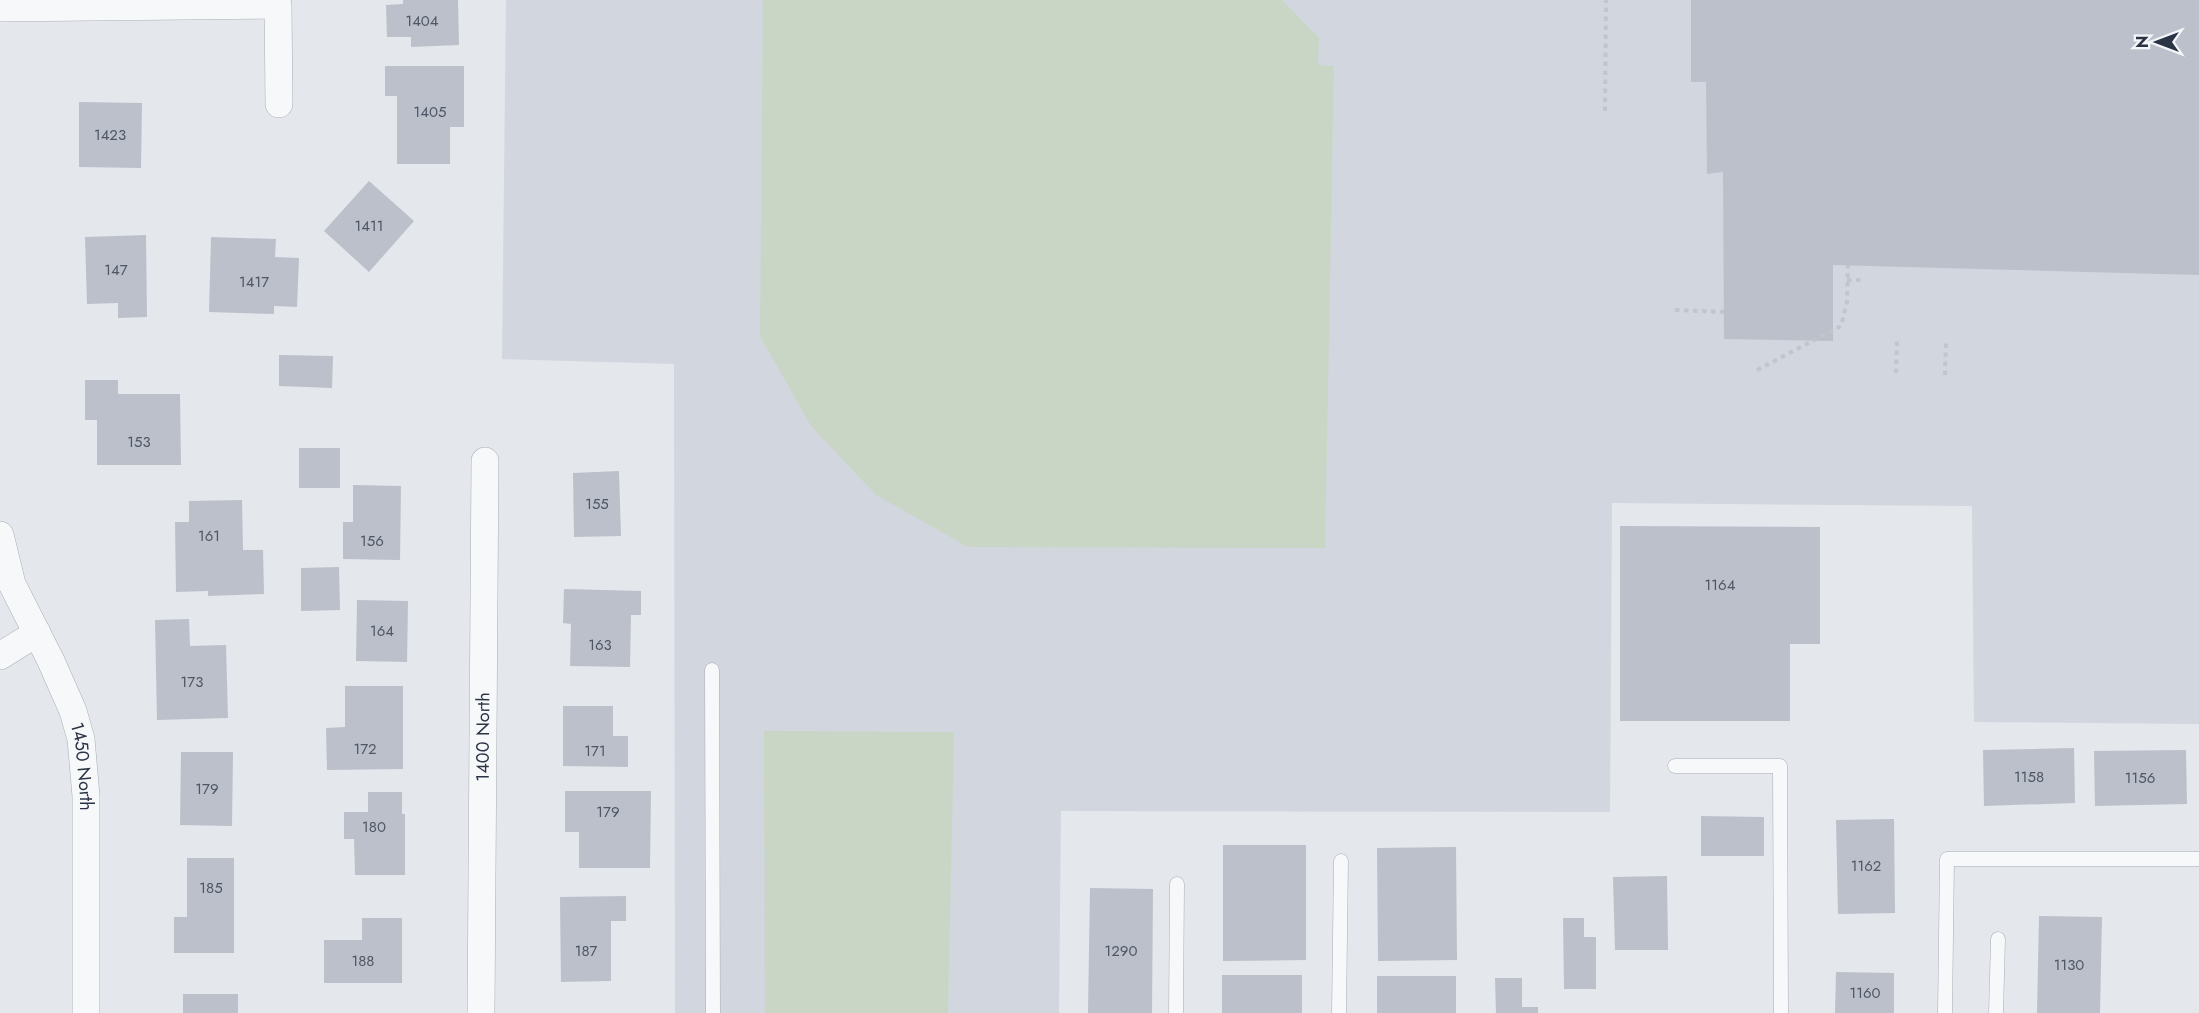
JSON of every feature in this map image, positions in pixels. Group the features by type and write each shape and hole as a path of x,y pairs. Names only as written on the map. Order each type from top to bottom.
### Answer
{"street":[{"path":"0,8 278,4 279,104"},
{"name":"1400 North","path":"481,1013 485,461"},
{"name":"1450 North","path":"0,535 12,585 73,711 81,739 85,767 86,1013"},
{"path":"0,656 37,633"}],"lane":[{"path":"712,670 713,1013"},
{"path":"1675,766 1780,766 1781,1013"},
{"path":"1945,1013 1947,859 2199,859"},
{"path":"1339,1013 1341,861"},
{"path":"1176,1013 1177,884"},
{"path":"1996,1013 1998,939"}],"path":[{"path":"1605,111 1606,0"},
{"path":"1757,370 1841,326 1847,302 1848,265"},
{"path":"1847,280 1863,280"},
{"path":"1675,310 1724,312"},
{"path":"1896,373 1897,340"},
{"path":"1945,375 1947,341"}],"shaded area":[{"path":"506,0 2199,0 2199,724 1974,722 1972,506 1612,503 1610,812 1061,811 1059,1013 675,1013 674,364 502,359"}],"green space":[{"path":"763,0 1282,0 1319,38 1318,65 1334,66 1325,548 968,547 876,495 811,426 760,336"},
{"path":"764,731 954,732 948,1013 765,1013"}],"building":[{"path":"403,0 458,0 459,45 411,47 411,37 387,37 386,5 403,4"},
{"path":"1691,0 2199,0 2199,275 1833,265 1833,341 1724,339 1723,172 1707,174 1706,82 1691,82"},
{"path":"385,66 464,66 464,127 450,127 450,164 397,164 397,96 385,96"},
{"path":"79,102 142,103 141,168 79,167"},
{"path":"369,181 414,221 369,272 324,231"},
{"path":"146,235 147,317 118,318 118,303 87,304 85,237"},
{"path":"211,237 276,239 275,257 299,258 297,307 274,306 274,314 209,312"},
{"path":"279,355 333,356 332,388 279,386"},
{"path":"85,380 118,380 118,394 180,394 181,465 97,465 97,420 85,420"},
{"path":"299,448 340,448 340,488 299,488"},
{"path":"619,471 621,536 574,537 573,473"},
{"path":"353,485 401,486 400,560 343,559 343,522 353,522"},
{"path":"242,500 243,550 263,550 264,594 208,596 208,591 176,592 175,522 189,522 189,501"},
{"path":"1620,526 1820,527 1820,644 1790,644 1790,721 1620,721"},
{"path":"339,567 340,610 301,611 301,568"},
{"path":"564,589 641,591 641,615 631,615 630,667 570,666 571,624 563,623"},
{"path":"357,600 408,601 407,662 356,661"},
{"path":"189,619 190,646 226,645 228,718 157,720 155,620"},
{"path":"345,686 403,686 403,769 327,770 326,728 345,727"},
{"path":"563,706 613,706 613,736 628,736 628,767 563,766"},
{"path":"2074,748 2075,803 1984,806 1983,750"},
{"path":"2186,750 2187,804 2095,806 2094,751"},
{"path":"181,752 233,752 232,826 180,825"},
{"path":"565,791 651,791 650,868 579,868 579,832 565,832"},
{"path":"368,792 402,792 402,814 405,814 405,875 355,875 354,839 344,839 344,812 368,812"},
{"path":"1701,816 1764,817 1764,856 1701,856"},
{"path":"1894,819 1895,913 1838,914 1836,820"},
{"path":"1223,845 1306,845 1306,960 1223,961"},
{"path":"1456,847 1457,960 1378,961 1377,848"},
{"path":"187,858 234,858 234,953 174,953 174,917 187,917"},
{"path":"1667,876 1668,950 1615,950 1613,877"},
{"path":"1090,888 1153,889 1152,1013 1088,1013"},
{"path":"626,896 626,921 611,921 611,981 561,982 560,897"},
{"path":"2039,916 2102,917 2100,1013 2037,1013"},
{"path":"362,918 402,918 402,983 324,983 324,940 362,940"},
{"path":"1563,918 1584,918 1584,937 1596,937 1596,989 1564,989"},
{"path":"1836,972 1894,973 1894,1013 1835,1013"},
{"path":"1222,975 1302,975 1302,1013 1222,1013"},
{"path":"1377,976 1456,976 1456,1013 1377,1013"},
{"path":"1495,978 1522,978 1522,1007 1538,1007 1538,1013 1496,1013"},
{"path":"183,994 238,994 238,1013 183,1013"}]}
